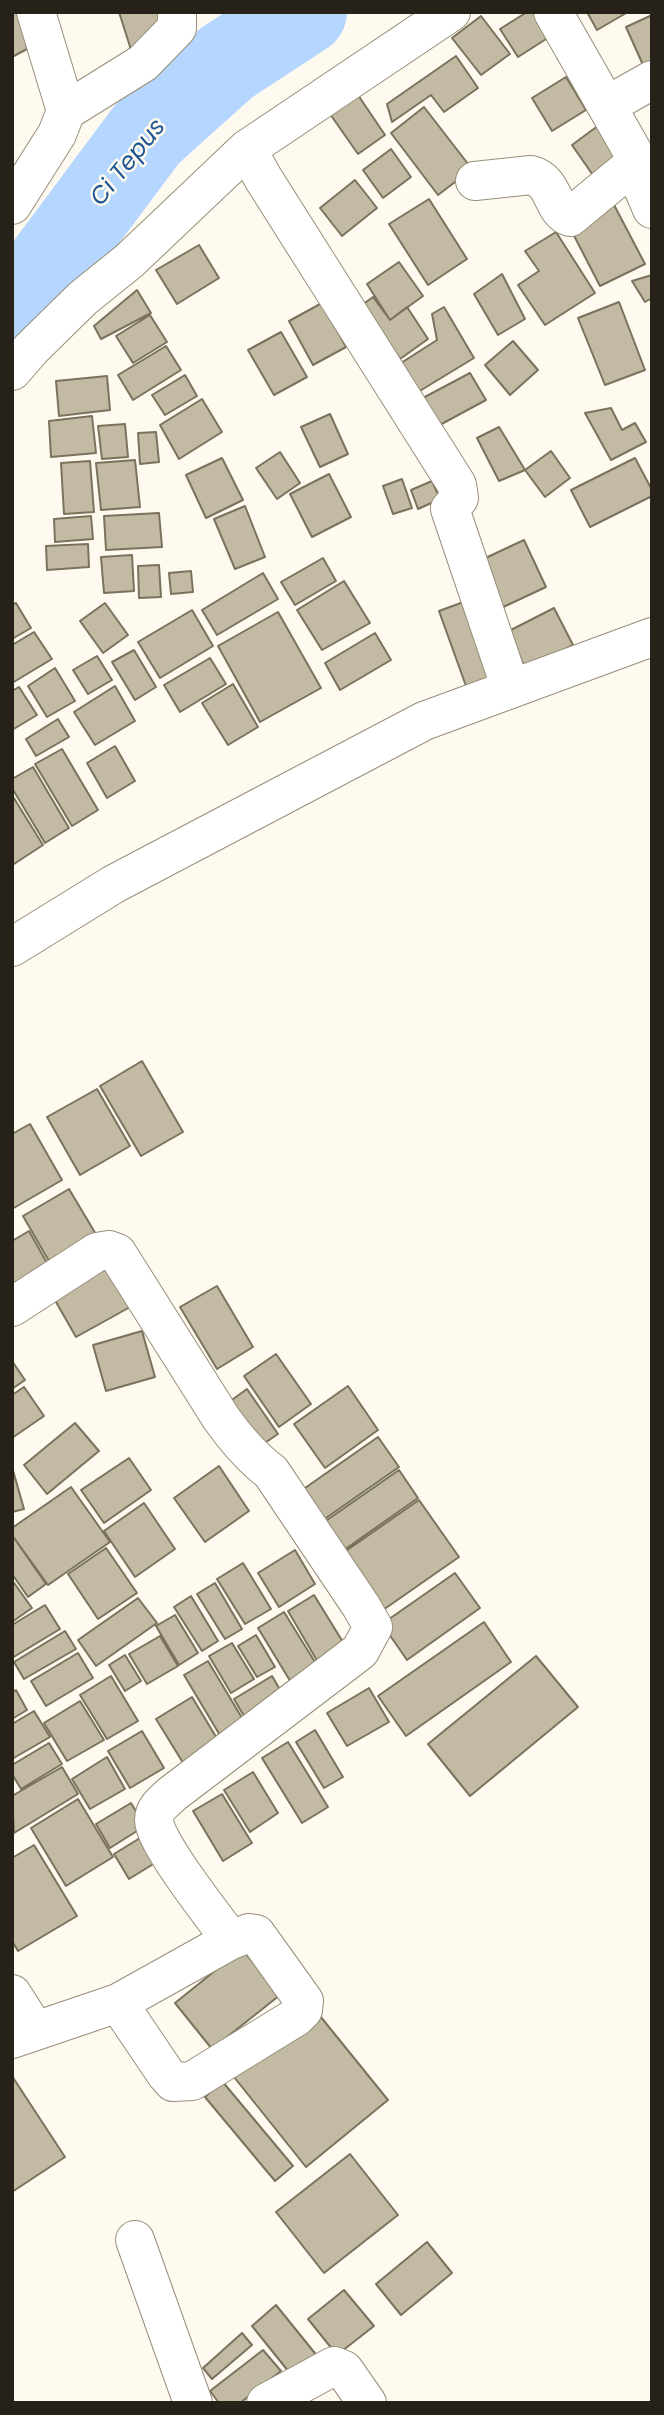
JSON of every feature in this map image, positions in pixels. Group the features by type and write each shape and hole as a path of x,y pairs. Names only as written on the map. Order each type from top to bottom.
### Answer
{"street":[{"path":"36,12 66,111"},
{"path":"12,205 57,134 66,111 154,54 177,28 177,12"},
{"path":"12,371 83,298 129,261 247,149 451,12"},
{"path":"553,12 638,161 643,188 652,209"},
{"path":"608,105 652,80"},
{"path":"247,149 457,485 458,498 450,509 511,689"},
{"path":"475,181 531,175 537,177 549,188 563,214 570,217 638,161"},
{"path":"12,947 114,884 424,722 652,637"},
{"path":"12,1307 97,1252 108,1250 117,1253 221,1418 256,1461 271,1472 373,1627 360,1651 172,1794 157,1808 153,1819 160,1840 248,1943 290,1980 304,2001 300,2014 192,2081 173,2082 152,2056 124,2012"},
{"path":"12,1994 24,2035 124,2012 248,1943"},
{"path":"135,2240 193,2403"},
{"path":"266,2403 334,2365 344,2370 367,2403"}],"building":[{"path":"12,12 21,12 27,49 12,57"},
{"path":"119,12 166,12 132,53"},
{"path":"527,12 539,12 554,34 518,57 500,29"},
{"path":"587,12 628,12 597,30"},
{"path":"652,15 652,61 643,65 626,27"},
{"path":"481,16 510,54 481,75 452,38"},
{"path":"456,56 478,88 444,112 431,95 392,122 387,104"},
{"path":"566,77 586,110 552,131 532,98"},
{"path":"358,95 385,135 358,154 330,114"},
{"path":"424,107 472,169 438,195 391,133"},
{"path":"599,125 625,161 597,181 572,145"},
{"path":"391,149 411,177 383,198 363,170"},
{"path":"355,180 377,208 342,236 320,208"},
{"path":"429,199 467,259 428,285 389,224"},
{"path":"612,201 645,264 600,286 568,224"},
{"path":"556,232 595,293 545,325 518,285 539,271 525,251"},
{"path":"199,245 219,278 177,304 156,270"},
{"path":"399,262 423,296 390,320 367,284"},
{"path":"502,274 525,319 498,335 474,294"},
{"path":"652,275 652,298 645,302 632,281"},
{"path":"137,290 151,313 101,339 94,326"},
{"path":"373,297 390,320 407,307 428,339 400,359 362,305"},
{"path":"619,302 645,370 605,385 578,318"},
{"path":"322,303 346,347 313,365 289,321"},
{"path":"444,307 474,358 418,392 401,363 437,340 432,314"},
{"path":"150,315 167,342 133,363 116,336"},
{"path":"281,332 307,377 274,395 248,350"},
{"path":"513,341 538,370 510,395 485,365"},
{"path":"166,346 181,370 133,400 118,375"},
{"path":"470,373 486,400 436,427 421,399"},
{"path":"185,375 197,396 165,415 152,395"},
{"path":"107,376 110,410 59,416 56,381"},
{"path":"202,399 222,432 179,459 160,425"},
{"path":"611,408 622,430 635,423 646,442 611,460 585,413"},
{"path":"330,414 348,454 320,467 301,427"},
{"path":"92,416 96,453 51,457 49,421"},
{"path":"125,424 128,457 102,459 98,426"},
{"path":"499,427 525,470 499,481 477,438"},
{"path":"156,432 159,462 140,464 138,433"},
{"path":"551,451 570,478 545,497 525,470"},
{"path":"280,452 300,483 277,499 256,468"},
{"path":"222,458 243,500 206,518 186,475"},
{"path":"635,458 652,490 652,496 590,527 571,490"},
{"path":"135,460 140,507 101,510 96,463"},
{"path":"90,461 94,512 64,514 61,463"},
{"path":"329,474 351,517 312,537 290,494"},
{"path":"402,479 412,508 393,514 383,486"},
{"path":"432,481 440,499 418,509 411,490"},
{"path":"245,506 265,557 235,569 214,519"},
{"path":"159,513 162,547 106,550 104,516"},
{"path":"91,516 93,539 55,542 54,519"},
{"path":"524,540 546,587 499,609 477,562"},
{"path":"88,544 89,567 47,570 46,546"},
{"path":"132,555 134,591 104,593 101,557"},
{"path":"323,558 336,581 295,605 281,582"},
{"path":"159,565 161,597 139,598 138,566"},
{"path":"191,571 193,592 171,594 169,573"},
{"path":"263,573 278,599 217,635 202,610"},
{"path":"344,581 370,623 322,650 297,610"},
{"path":"469,600 496,676 466,686 439,611"},
{"path":"16,603 31,628 12,639 12,605"},
{"path":"105,603 128,635 103,653 80,621"},
{"path":"554,608 573,645 526,669 507,632"},
{"path":"192,610 213,646 160,678 138,642"},
{"path":"278,612 321,688 260,722 218,646"},
{"path":"34,632 52,659 12,683 12,645"},
{"path":"375,633 391,660 340,690 325,663"},
{"path":"134,650 156,687 135,700 112,662"},
{"path":"97,656 112,680 88,694 73,670"},
{"path":"210,658 226,684 180,712 164,685"},
{"path":"55,668 75,701 47,717 28,686"},
{"path":"233,684 258,727 228,745 202,703"},
{"path":"115,686 135,721 95,745 74,712"},
{"path":"19,687 37,715 12,730 12,691"},
{"path":"58,719 69,737 36,756 26,739"},
{"path":"115,746 135,781 107,798 87,763"},
{"path":"62,749 98,810 72,826 35,764"},
{"path":"33,767 69,828 45,843 12,788 12,779"},
{"path":"12,795 43,845 14,864 12,861"},
{"path":"142,1061 183,1132 141,1156 100,1086"},
{"path":"97,1089 130,1146 80,1175 47,1117"},
{"path":"30,1124 62,1180 12,1209 12,1134"},
{"path":"69,1189 100,1241 53,1268 23,1216"},
{"path":"29,1231 56,1279 12,1304 12,1241"},
{"path":"104,1256 132,1306 76,1337 48,1288"},
{"path":"217,1286 253,1347 217,1369 180,1307"},
{"path":"142,1331 155,1377 106,1391 93,1345"},
{"path":"276,1354 311,1404 279,1427 244,1376"},
{"path":"12,1361 25,1380 12,1389"},
{"path":"348,1386 378,1430 325,1468 294,1424"},
{"path":"24,1387 44,1416 12,1438 12,1395"},
{"path":"247,1389 278,1434 253,1451 222,1407"},
{"path":"75,1423 99,1451 47,1494 24,1465"},
{"path":"378,1437 399,1467 316,1525 295,1495"},
{"path":"129,1458 151,1490 104,1523 81,1490"},
{"path":"219,1466 249,1511 205,1542 174,1498"},
{"path":"12,1467 24,1509 12,1512"},
{"path":"399,1470 418,1498 337,1555 317,1527"},
{"path":"71,1487 110,1542 48,1585 12,1535 12,1528"},
{"path":"419,1500 459,1557 383,1610 343,1553"},
{"path":"144,1503 175,1549 135,1577 104,1531"},
{"path":"12,1535 46,1584 28,1597 12,1574"},
{"path":"106,1548 137,1593 98,1619 68,1574"},
{"path":"295,1550 315,1584 279,1607 258,1573"},
{"path":"243,1563 271,1609 245,1624 217,1579"},
{"path":"455,1573 480,1608 407,1660 382,1624"},
{"path":"12,1580 32,1608 12,1622"},
{"path":"215,1583 242,1629 225,1639 197,1594"},
{"path":"314,1595 346,1647 319,1664 288,1611"},
{"path":"191,1596 218,1641 202,1651 174,1607"},
{"path":"138,1598 157,1623 96,1666 78,1640"},
{"path":"45,1605 60,1629 12,1658 12,1625"},
{"path":"284,1612 318,1667 292,1684 258,1628"},
{"path":"175,1615 198,1653 179,1665 156,1626"},
{"path":"484,1622 511,1662 406,1736 378,1696"},
{"path":"65,1631 76,1649 24,1679 14,1662"},
{"path":"256,1635 275,1667 257,1677 238,1646"},
{"path":"160,1636 178,1666 147,1684 129,1654"},
{"path":"232,1643 254,1679 231,1693 209,1656"},
{"path":"78,1653 93,1678 46,1706 31,1681"},
{"path":"125,1655 141,1681 125,1691 109,1665"},
{"path":"536,1656 578,1707 470,1796 428,1744"},
{"path":"208,1661 245,1723 221,1737 184,1675"},
{"path":"111,1676 138,1721 107,1739 80,1695"},
{"path":"272,1676 286,1700 248,1723 234,1699"},
{"path":"369,1688 389,1722 347,1746 327,1713"},
{"path":"16,1690 27,1710 12,1719 12,1693"},
{"path":"192,1697 221,1745 185,1766 156,1719"},
{"path":"80,1701 104,1740 67,1761 44,1723"},
{"path":"34,1711 50,1737 12,1759 12,1724"},
{"path":"315,1730 343,1777 324,1788 296,1742"},
{"path":"142,1731 164,1768 130,1788 108,1751"},
{"path":"288,1742 328,1807 302,1823 262,1758"},
{"path":"49,1743 62,1764 21,1789 12,1774 12,1765"},
{"path":"107,1757 125,1789 90,1809 72,1779"},
{"path":"62,1767 78,1794 14,1833 12,1796"},
{"path":"253,1772 278,1813 250,1832 224,1790"},
{"path":"222,1794 252,1843 223,1861 193,1811"},
{"path":"78,1799 113,1857 66,1886 31,1828"},
{"path":"131,1803 145,1826 110,1848 96,1824"},
{"path":"153,1830 168,1855 129,1879 114,1854"},
{"path":"34,1845 77,1916 18,1951 12,1941 12,1858"},
{"path":"242,1949 280,1995 212,2049 175,2003"},
{"path":"316,2011 388,2100 306,2167 234,2077"},
{"path":"12,2076 65,2157 12,2192"},
{"path":"222,2081 293,2166 275,2181 205,2097"},
{"path":"350,2154 398,2215 324,2273 276,2212"},
{"path":"427,2242 452,2273 401,2315 376,2284"},
{"path":"344,2290 374,2326 337,2355 308,2319"},
{"path":"276,2305 318,2357 293,2377 252,2326"},
{"path":"242,2333 252,2345 212,2379 203,2368"},
{"path":"263,2350 281,2371 240,2403 219,2403 210,2391"}],"waterway":[{"name":"Ci Tepus","path":"12,315 147,134 226,63 304,12"}]}
